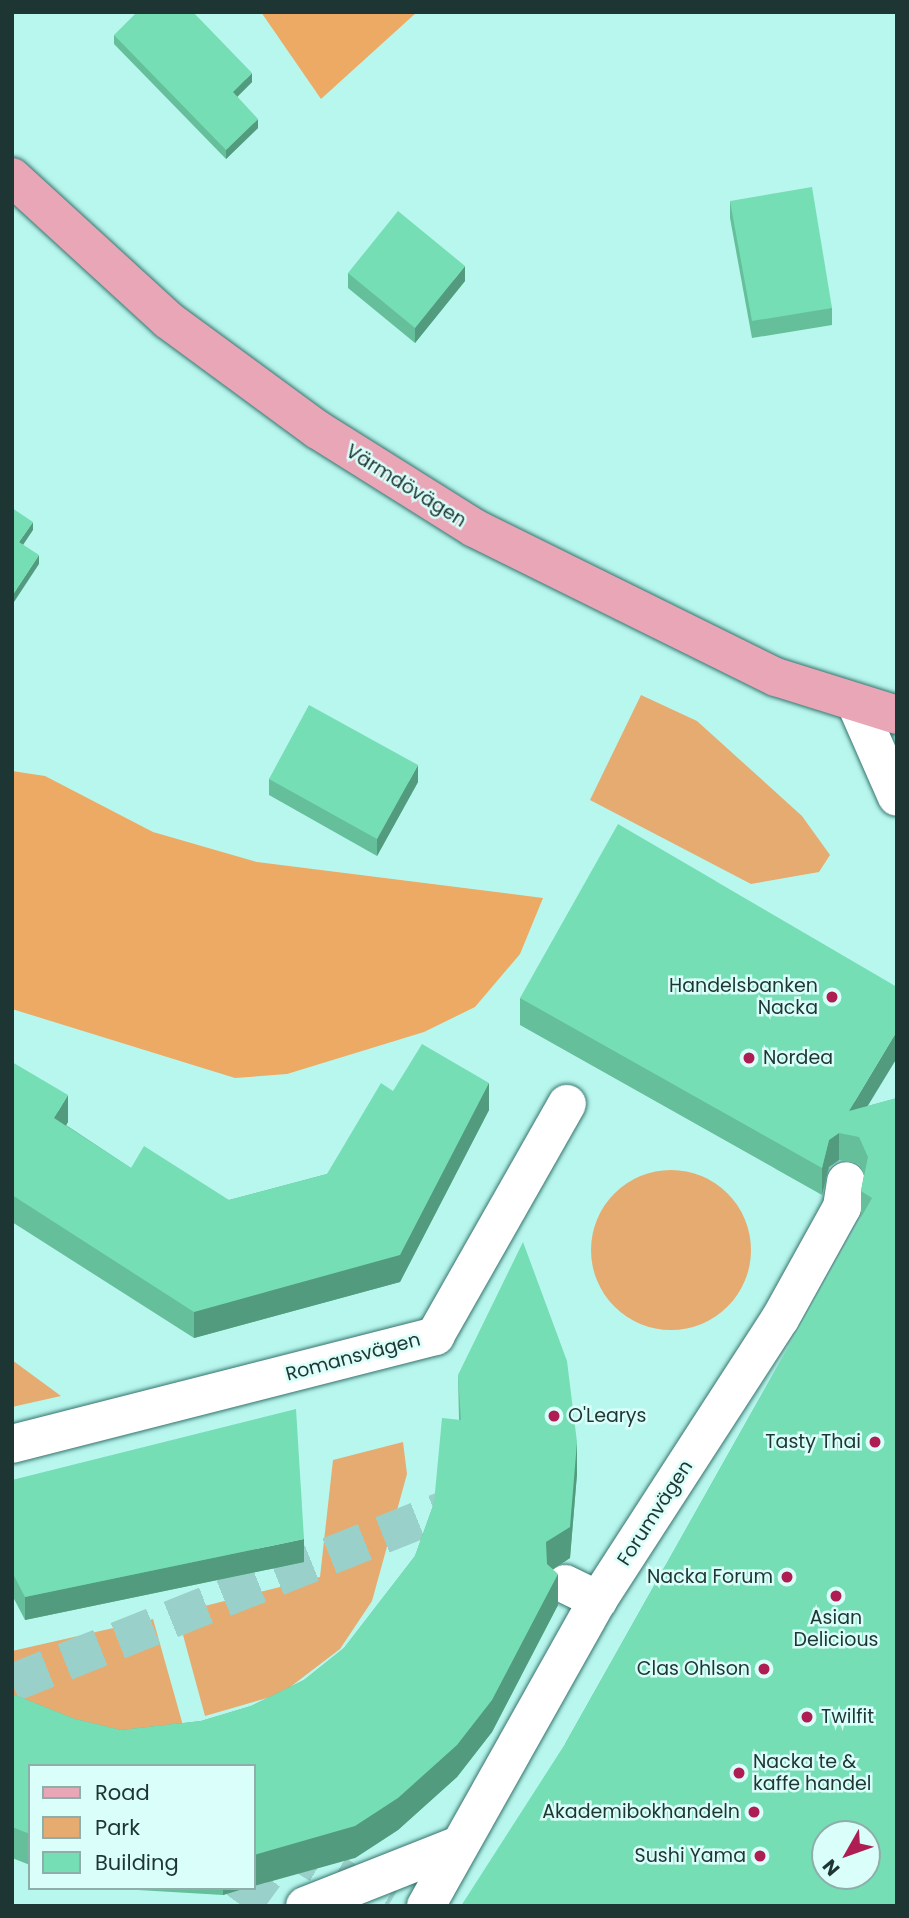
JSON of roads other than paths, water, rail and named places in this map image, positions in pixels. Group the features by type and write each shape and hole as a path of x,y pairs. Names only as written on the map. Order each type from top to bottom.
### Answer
{"main road":[{"name":"Värmdövägen","path":"12,177 167,320 318,430 474,528 776,677 857,706 897,715"},
{"name":"Värmdövägen","path":"857,706 897,732"}],"street":[{"path":"857,706 897,797"},
{"name":"Romansvägen","path":"12,1444 435,1336 567,1104"},
{"name":"Forumvägen","path":"426,1906 459,1845 582,1592 780,1319 842,1207 846,1181"},
{"path":"305,1906 459,1845"}],"tunnel":[{"path":"12,1683 477,1497"},
{"path":"256,1887 288,1843"},
{"path":"287,1845 388,1906"},
{"path":"242,1906 254,1890"}],"place":[{"name":"Handelsbanken Nacka","path":"832,997"},
{"name":"Nordea","path":"749,1058"},
{"name":"O'Learys","path":"554,1416"},
{"name":"Tasty Thai","path":"875,1442"},
{"name":"Nacka Forum","path":"787,1577"},
{"name":"Asian Delicious","path":"836,1596"},
{"name":"Clas Ohlson","path":"764,1669"},
{"name":"Twilfit","path":"807,1717"},
{"name":"Nacka te & kaffe handel","path":"739,1773"},
{"name":"Akademibokhandeln","path":"754,1812"},
{"name":"Sushi Yama","path":"760,1856"}]}
